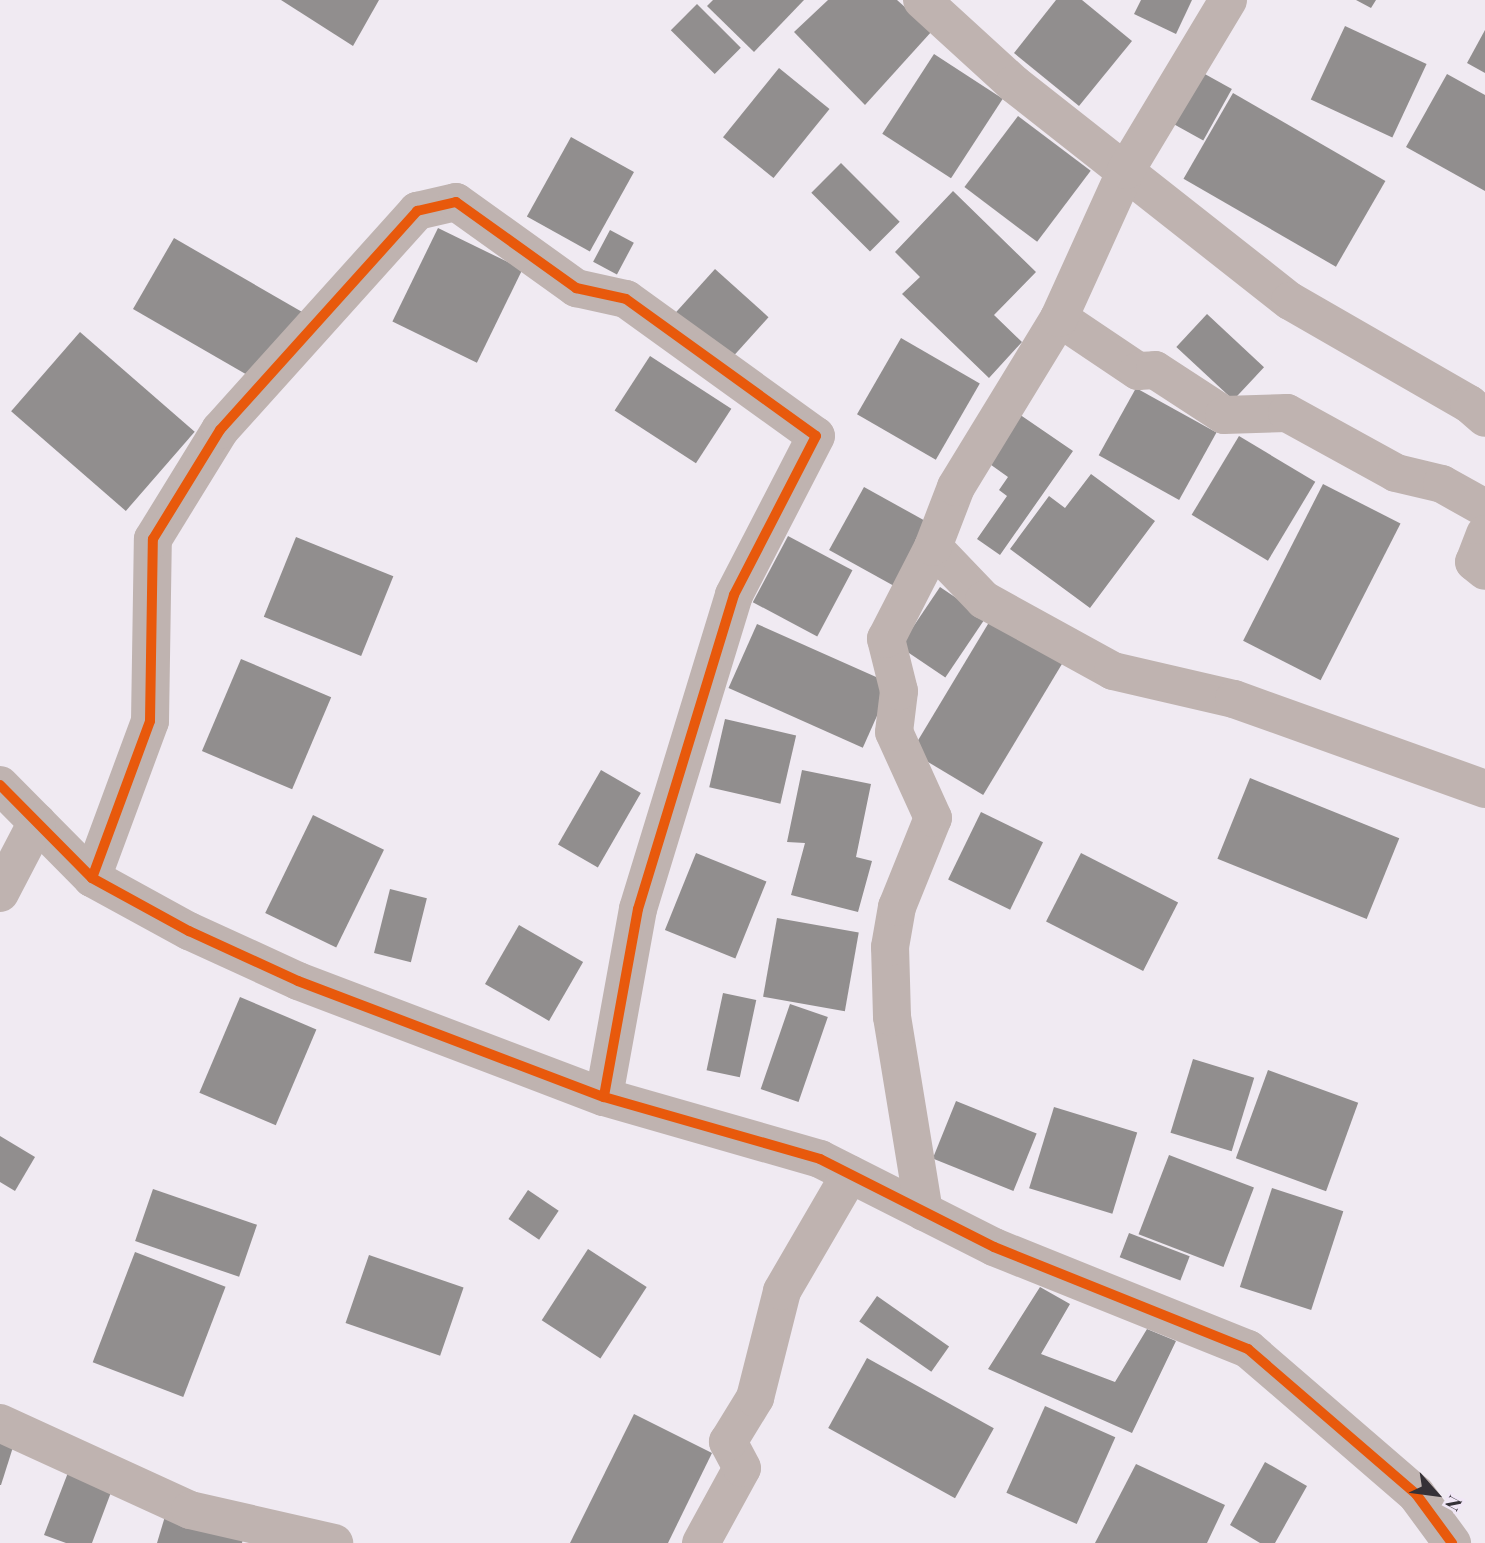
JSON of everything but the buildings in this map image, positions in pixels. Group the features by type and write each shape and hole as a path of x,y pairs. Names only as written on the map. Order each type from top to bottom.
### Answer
{"street":[{"path":"922,0 1014,84 1290,301 1469,404 1485,418"},
{"path":"924,1212 892,1017 890,947 897,907 933,818 894,732 899,691 886,639 933,547 956,487 1059,318 1126,170 1228,0"},
{"path":"92,878 150,721 153,539 220,430 417,211 456,202 576,288 626,299 816,436 734,594 638,909 604,1097"},
{"path":"1059,318 1138,371 1155,370 1224,415 1287,413 1396,473 1442,484 1485,508"},
{"path":"1485,534 1474,562 1485,571"},
{"path":"933,547 984,600 1112,671 1234,699 1485,789"},
{"path":"0,785 92,878 189,931 298,981 604,1097 820,1159 993,1247 1248,1349 1416,1494 1452,1543"},
{"path":"0,893 37,822"},
{"path":"701,1543 742,1468 728,1442 755,1398 782,1291 850,1174"},
{"path":"0,1423 190,1510 334,1543"}],"cycle path":[{"path":"92,878 150,721 153,539 220,430 417,211 456,202 576,288 626,299 816,436 734,595 638,909 604,1097"},
{"path":"0,785 92,878 189,931 298,981 604,1097 820,1159 994,1247 1248,1349 1416,1494 1452,1543"}]}
